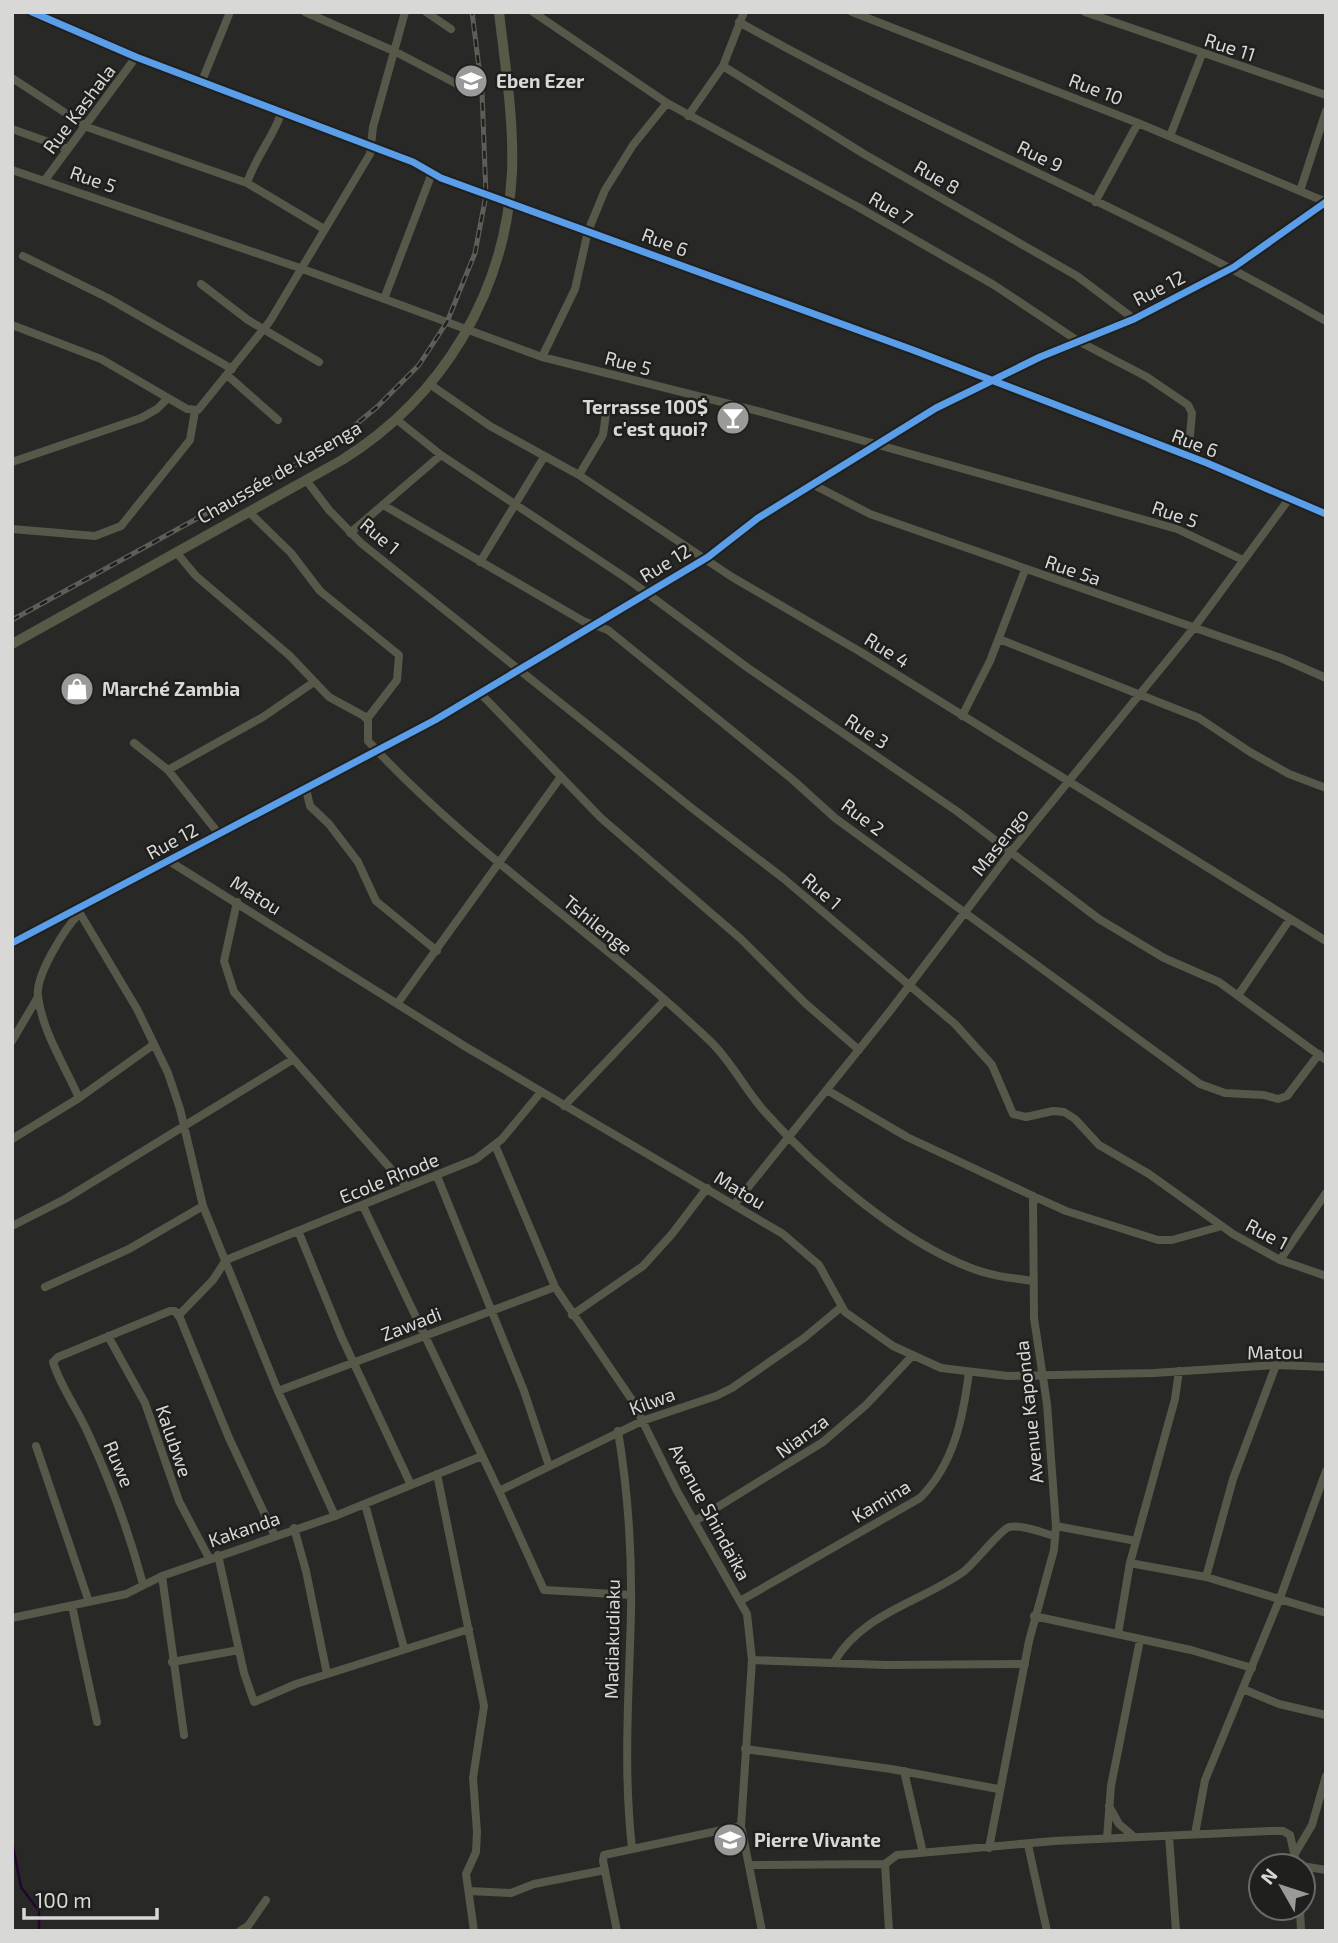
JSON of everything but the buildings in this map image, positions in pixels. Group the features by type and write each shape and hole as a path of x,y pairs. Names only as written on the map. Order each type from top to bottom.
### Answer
{"main road":[{"name":"Chaussée de Kasenga","path":"12,644 365,445 431,385 468,332 492,276 510,203 511,137 499,12"}],"street":[{"name":"Rue 6","path":"32,12 136,57 413,162 432,173 989,381 1188,457 1324,513"},
{"path":"202,81 230,12"},
{"path":"305,12 396,52 474,93"},
{"path":"12,529 95,536 121,526 190,440 195,411 264,327 370,154 405,12"},
{"path":"426,12 451,29"},
{"name":"Rue 7","path":"533,12 688,116 807,178 974,273 1078,341 1147,377 1188,405 1192,413 1193,428 1188,457"},
{"path":"688,116 723,65 744,12"},
{"name":"Rue 10","path":"852,12 1138,123 1326,202"},
{"name":"Rue 11","path":"1084,12 1326,95"},
{"name":"Rue 9","path":"739,22 811,62 1095,202 1234,267 1326,321"},
{"path":"1170,136 1202,54"},
{"name":"Rue Kashala","path":"46,180 136,57"},
{"name":"Rue 8","path":"723,65 864,154 1077,276 1134,319"},
{"path":"12,78 86,127 247,183 324,229"},
{"path":"542,357 575,289 588,230 613,173 667,103"},
{"path":"1300,191 1326,111"},
{"path":"247,183 253,166 274,134 281,114"},
{"path":"1095,202 1138,123"},
{"path":"12,129 68,149"},
{"path":"12,181 16,171"},
{"name":"Rue 5","path":"16,171 300,268 542,357 765,413 1184,531 1243,560"},
{"path":"384,299 432,173"},
{"name":"Rue 12","path":"12,943 79,912 219,834 378,751 706,558 736,533 873,445 989,381 1134,319 1234,267 1326,202"},
{"path":"23,256 108,298 229,372 278,420"},
{"path":"201,284 248,320 264,327 318,362"},
{"path":"12,326 95,356 195,411"},
{"name":"Rue 4","path":"431,385 490,426 579,475 732,577 859,650 1326,941"},
{"path":"12,462 141,418 168,398"},
{"path":"579,475 603,435 606,414"},
{"name":"Rue 3","path":"396,419 441,455 646,592 748,668 958,812 1113,928 1164,958 1219,982 1323,1057"},
{"path":"350,533 385,506 441,455"},
{"path":"481,562 544,457"},
{"name":"Rue 1","path":"306,480 350,533 693,809 783,878 956,1024 986,1056 1013,1114 1026,1117 1057,1111 1070,1115 1093,1140 1149,1174 1222,1226 1280,1260 1326,1276"},
{"name":"Rue 5a","path":"812,484 870,514 1281,658 1326,678"},
{"name":"Masengo","path":"734,1205 859,1051 1010,853 1194,629 1289,499"},
{"name":"Rue 2","path":"385,506 594,625 608,630 835,818 1200,1084 1225,1093 1264,1095 1278,1100 1287,1096 1323,1057"},
{"path":"176,552 196,576 281,649 335,701 367,719 397,680 399,655 320,591 291,553 249,512"},
{"path":"962,716 999,639 1024,570"},
{"path":"999,639 1199,718 1289,774 1326,788"},
{"path":"168,770 263,717 314,682"},
{"path":"480,693 559,778 641,855 741,939 805,1003 859,1051"},
{"name":"Tshilenge","path":"367,719 367,738 416,791 715,1046 746,1088 789,1137 850,1192 937,1252 986,1273 1033,1281"},
{"path":"134,743 168,770 219,834"},
{"path":"397,1004 559,778"},
{"path":"306,789 310,806 329,824 358,862 376,901 437,951"},
{"name":"Matou","path":"169,861 564,1106 782,1234 813,1258 825,1274 840,1308 912,1356 941,1368 1008,1376 1276,1365 1326,1367"},
{"path":"237,902 224,961 228,982 292,1060 407,1187"},
{"path":"12,1041 38,997 49,960 79,912 138,1009 176,1093 203,1206 278,1391 335,1516"},
{"path":"1238,994 1290,919"},
{"path":"38,997 48,1029 79,1098"},
{"path":"564,1106 664,1001"},
{"path":"12,1139 79,1098 153,1045"},
{"path":"12,1226 65,1199 292,1060"},
{"path":"827,1090 907,1137 1066,1211 1158,1240 1172,1240 1222,1226"},
{"name":"Ecole Rhode","path":"226,1260 299,1233 476,1159 495,1146 541,1092"},
{"name":"Avenue Shindaïka","path":"495,1146 555,1287 572,1315 620,1380 749,1621 752,1660 741,1826 762,1931"},
{"path":"437,1176 524,1391 549,1466"},
{"path":"572,1315 643,1266 672,1234 706,1188"},
{"path":"1280,1260 1326,1193"},
{"name":"Avenue Kaponda","path":"989,1848 998,1789 1034,1616 1056,1526 1033,1281 1033,1196"},
{"path":"45,1287 129,1249 203,1206"},
{"path":"363,1206 544,1590 631,1595"},
{"path":"299,1233 353,1363 411,1485"},
{"path":"179,1315 214,1280 226,1260"},
{"name":"Zawadi","path":"278,1391 555,1287"},
{"name":"Kilwa","path":"499,1491 618,1431 732,1388 794,1345 840,1308"},
{"path":"108,1336 170,1311 179,1315 229,1438 274,1534"},
{"name":"Ruwe","path":"108,1336 53,1362 63,1390 77,1409 121,1510 142,1584"},
{"name":"Kalubwe","path":"108,1336 145,1403 179,1501 209,1558"},
{"name":"Nianza","path":"695,1521 777,1474 823,1442 858,1412 912,1356"},
{"path":"1206,1577 1233,1479 1276,1365"},
{"path":"1118,1634 1130,1563 1175,1399 1180,1371"},
{"name":"Kamina","path":"740,1601 920,1498 939,1476 952,1451 962,1418 969,1372"},
{"name":"Madiakudiaku","path":"618,1431 628,1496 631,1595 626,1770 632,1848"},
{"path":"36,1446 89,1602"},
{"name":"Kakanda","path":"12,1618 126,1594 162,1576 274,1534 335,1516 482,1456"},
{"path":"1195,1834 1205,1780 1323,1489 1326,1471"},
{"path":"437,1474 484,1706 473,1778 476,1852 467,1870 474,1931"},
{"path":"365,1504 396,1608 404,1648"},
{"path":"1056,1526 1136,1541"},
{"path":"834,1662 854,1635 912,1598 960,1574 974,1563 1004,1529 1017,1527 1055,1536"},
{"path":"293,1528 306,1571 327,1674"},
{"path":"218,1555 239,1650 254,1702 327,1674 469,1629"},
{"path":"1130,1563 1206,1577 1326,1613"},
{"path":"162,1576 184,1735"},
{"path":"72,1606 97,1722"},
{"path":"1034,1616 1252,1668"},
{"path":"1107,1838 1108,1805 1140,1640"},
{"path":"172,1662 239,1650"},
{"path":"752,1660 1025,1664"},
{"path":"1243,1689 1279,1704 1326,1715"},
{"path":"745,1748 904,1771 998,1789"},
{"path":"904,1771 923,1853"},
{"path":"1296,1852 1312,1825 1326,1776"},
{"path":"1108,1805 1119,1824 1133,1836"},
{"path":"617,1931 603,1859 606,1854 741,1826"},
{"path":"749,1865 885,1864 894,1856 923,1853 1133,1836 1283,1831 1290,1835 1296,1852"},
{"path":"1169,1836 1176,1931"},
{"path":"1028,1845 1047,1931"},
{"path":"885,1864 889,1931"},
{"path":"469,1891 511,1893 534,1884 605,1870"},
{"path":"240,1931 248,1926 265,1900"}],"waterway":[{"path":"12,1841 21,1887 39,1911 39,1931"}],"railway":[{"path":"12,620 331,445 377,407 419,365 447,322 475,253 486,195 482,92 472,12"}],"cycle path":[{"path":"32,12 136,57 413,162 441,178 913,350 1207,463 1326,514"},
{"path":"12,943 435,720 708,557 758,518 936,408 1040,357 1134,319 1234,267 1326,202"}],"place":[{"name":"Eben Ezer","path":"471,81"},
{"name":"Terrasse 100$ c'est quoi?","path":"733,418"},
{"name":"Marché Zambia","path":"77,689"},
{"name":"Pierre Vivante","path":"730,1840"}]}
